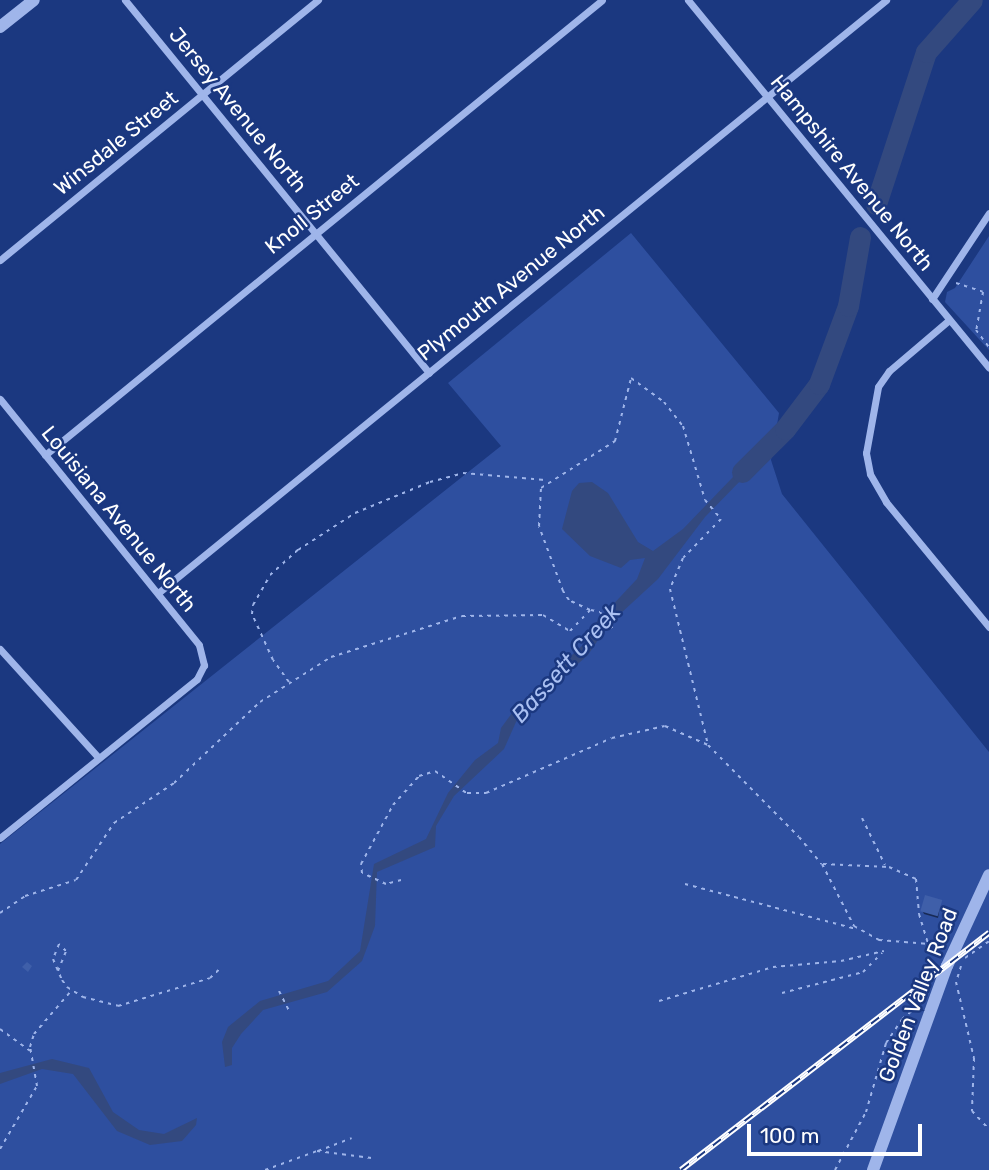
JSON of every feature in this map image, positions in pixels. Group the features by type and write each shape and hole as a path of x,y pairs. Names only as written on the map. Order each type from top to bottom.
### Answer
{"street":[{"path":"0,27 34,0"},
{"name":"Jersey Avenue North","path":"125,0 429,373"},
{"name":"Winsdale Street","path":"0,260 318,0"},
{"name":"Knoll Street","path":"45,455 602,0"},
{"name":"Hampshire Avenue North","path":"688,0 989,369"},
{"name":"Plymouth Avenue North","path":"158,593 886,0"},
{"path":"932,299 989,213"},
{"path":"950,320 890,371 878,387 866,453 870,474 886,502 989,627"},
{"name":"Louisiana Avenue North","path":"0,398 199,645 204,665 197,679 98,757"},
{"path":"0,649 98,757 0,838"},
{"name":"Golden Valley Road","path":"873,1170 931,1009 989,875"}],"path":[{"path":"945,279 983,292 989,290"},
{"path":"983,292 976,330 989,347"},
{"path":"289,683 252,614 257,593 298,550 355,513 430,482 463,473 547,481 615,441 624,414 627,383 636,377 683,426 705,500 721,519 683,558 670,589 708,745"},
{"path":"547,481 538,504 543,540 569,600 600,612 614,628"},
{"path":"0,913 24,896 76,880 114,823 166,789 228,729 289,683 331,657 462,616 543,615 570,631 590,610"},
{"path":"401,880 392,885 366,875 361,871 363,856 408,785 427,772 445,774 467,793 486,793 612,738 649,727 666,726 708,745 822,864 845,916 858,929"},
{"path":"862,818 885,866"},
{"path":"822,864 885,866 905,873 920,885 919,914 928,944"},
{"path":"685,884 858,929 892,942 942,945"},
{"path":"989,941 964,960 956,982 974,1058 972,1111 989,1129"},
{"path":"782,993 863,971 892,942"},
{"path":"58,971 66,951 59,944 53,959 58,971 71,991 100,1003 136,1003 173,986 210,978 222,967"},
{"path":"659,1001 773,967 841,961 884,951"},
{"path":"0,1149 32,1099 37,1079 30,1051 34,1034 71,991"},
{"path":"279,991 289,1010"},
{"path":"835,1170 866,1112 880,1056 894,1028 916,1006 931,1009"},
{"path":"0,1029 30,1051"},
{"path":"265,1170 352,1138"},
{"path":"317,1152 372,1158"}],"shaded area":[{"path":"631,233 779,413 771,460 782,494 989,752 989,1170 0,1170 0,844 501,446 448,383"},
{"path":"989,236 989,350 945,302 947,292 955,288"}],"water":[{"path":"759,450 766,462 742,479 705,517 658,579 608,625 588,655 531,705 516,722 504,749 454,796 436,826 435,847 377,872 375,926 362,961 327,992 263,1010 241,1034 232,1048 232,1065 225,1067 222,1042 228,1027 260,1001 328,981 360,951 374,864 426,839 448,793 475,760 498,743 501,728 518,705 585,643 590,629 637,579 645,558 630,560 621,568 590,556 562,529 572,491 579,483 592,482 608,493 638,542 653,551 683,529"},
{"path":"52,1059 89,1068 113,1112 139,1130 164,1134 197,1118 196,1125 182,1141 150,1145 117,1131 73,1074 42,1069 0,1084 0,1073"}],"building":[{"path":"925,895 942,900 938,916 920,911"},
{"path":"27,962 32,966 28,972 22,967"}],"waterway":[{"name":"Bassett Creek","path":"876,204 926,52 972,0"},
{"name":"Bassett Creek","path":"742,472 785,429 819,384 848,306 860,237"}],"railway":[{"path":"681,1170 989,933"}]}
